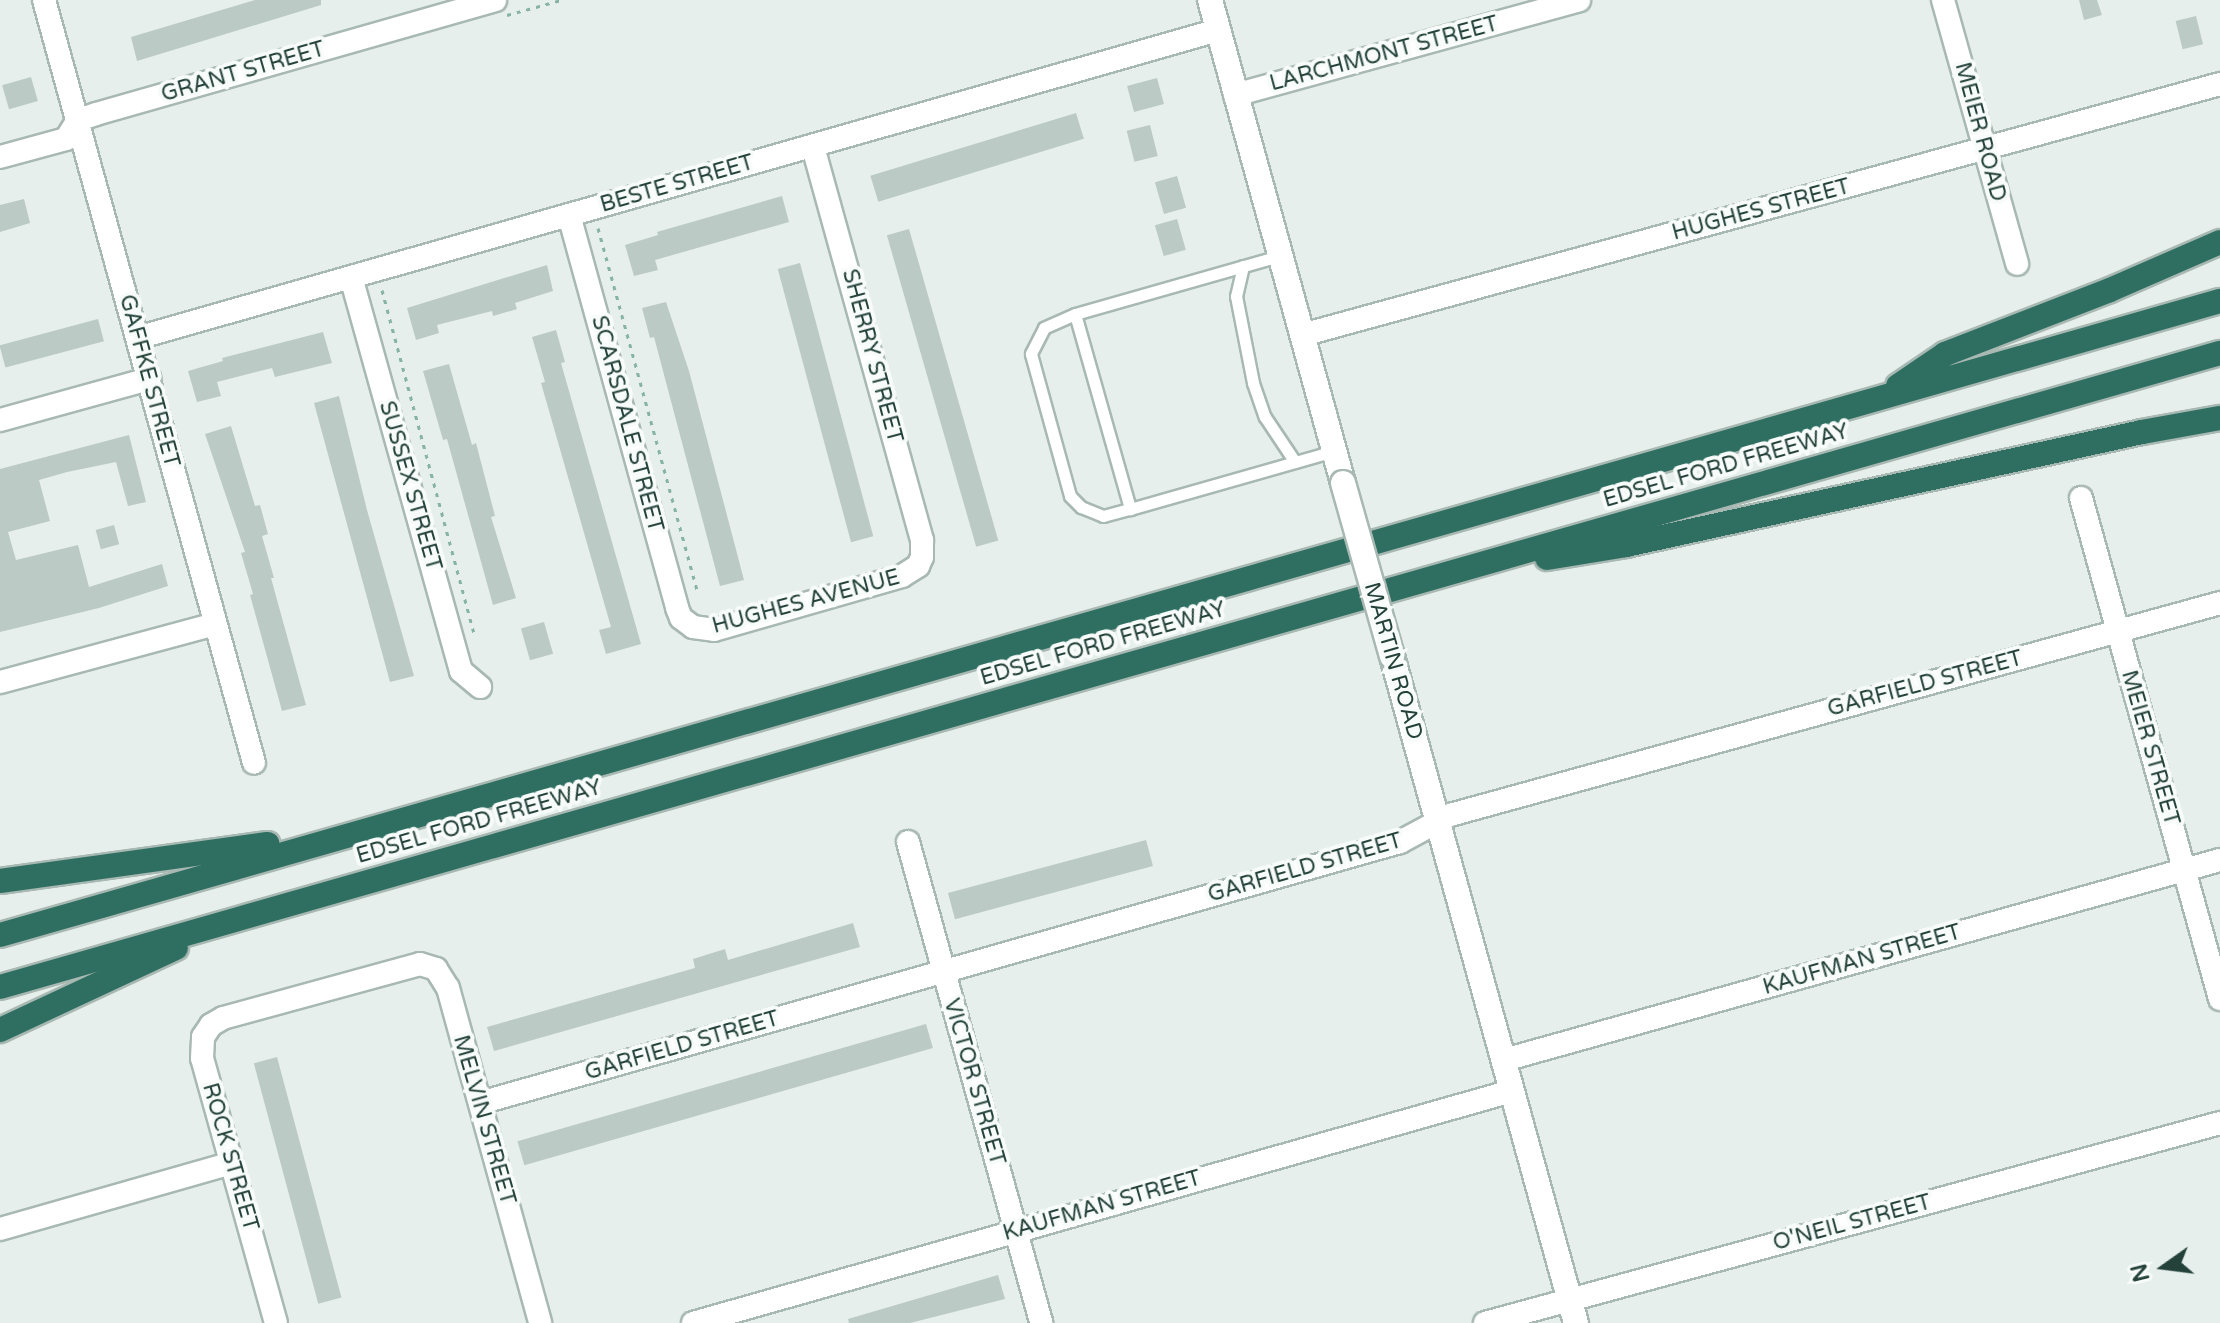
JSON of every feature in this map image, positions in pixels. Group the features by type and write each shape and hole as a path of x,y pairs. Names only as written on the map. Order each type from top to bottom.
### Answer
{"highway":[{"path":"1879,399 1945,354 2110,290 2220,242"},
{"name":"EDSEL FORD FREEWAY","path":"0,935 2220,301"},
{"name":"EDSEL FORD FREEWAY","path":"0,987 2220,353"},
{"path":"1442,574 1626,545 2142,432 2220,418"},
{"path":"0,881 353,832"},
{"path":"0,1030 243,916"}],"street":[{"name":"GAFFKE STREET","path":"44,0 254,763"},
{"name":"GRANT STREET","path":"0,157 66,139 78,120 495,0"},
{"name":"MARTIN ROAD","path":"1210,0 1576,1323"},
{"name":"LARCHMONT STREET","path":"1235,95 1579,0"},
{"name":"MEIER ROAD","path":"1943,0 2017,264"},
{"name":"BESTE STREET","path":"137,338 1218,30"},
{"name":"HUGHES STREET","path":"1302,335 2220,84"},
{"name":"SHERRY STREET","path":"813,146 922,540 922,557 918,566"},
{"name":"SCARSDALE STREET","path":"569,215 677,608 681,618 693,627"},
{"name":"SUSSEX STREET","path":"351,277 461,671 480,687"},
{"path":"0,420 149,379"},
{"name":"MEIER STREET","path":"2081,498 2220,999"},
{"name":"HUGHES AVENUE","path":"693,627 714,630 902,576 918,566"},
{"name":"GARFIELD STREET","path":"480,1103 1400,842 1438,821 2220,603"},
{"path":"0,682 215,624"},
{"name":"VICTOR STREET","path":"908,842 1041,1323"},
{"name":"KAUFMAN STREET","path":"1504,1060 2220,860"},
{"name":"MELVIN STREET","path":"299,998 420,964 436,969 444,979 540,1323"},
{"name":"ROCK STREET","path":"276,1323 201,1047 211,1025 299,998"},
{"name":"KAUFMAN STREET","path":"693,1323 1512,1091"},
{"name":"O'NEIL STREET","path":"1485,1323 2220,1123"},
{"path":"0,1229 232,1163"}],"lane":[{"path":"1279,256 1075,314 1044,328 1031,354 1070,496 1081,507 1103,516 1334,451"},
{"path":"1243,266 1236,296 1253,383 1265,417 1295,462"},
{"path":"1075,314 1130,509"}],"path":[{"path":"597,228 698,594"},
{"path":"380,290 475,636"}],"building":[{"path":"255,0 321,0 321,5 137,61 131,37"},
{"path":"2079,0 2097,0 2102,15 2084,20"},
{"path":"2196,16 2203,44 2183,49 2176,21"},
{"path":"31,77 38,101 9,109 2,85"},
{"path":"1157,78 1164,104 1134,112 1127,86"},
{"path":"1076,113 1084,139 878,202 870,176"},
{"path":"1150,125 1158,156 1134,162 1127,131"},
{"path":"1177,176 1186,208 1164,214 1155,182"},
{"path":"782,196 789,222 655,260 658,270 634,276 625,245 658,235 657,232"},
{"path":"24,199 30,223 0,232 0,205"},
{"path":"1177,219 1186,250 1164,256 1155,225"},
{"path":"909,229 998,540 976,547 887,235"},
{"path":"800,263 873,536 851,542 778,269"},
{"path":"547,265 553,291 515,303 517,309 493,316 492,311 437,325 439,333 416,340 407,308"},
{"path":"666,302 689,371 744,580 720,586 654,337 650,338 642,308"},
{"path":"98,319 104,341 5,368 0,345"},
{"path":"556,330 565,362 561,363 641,644 606,654 599,630 611,627 541,383 545,382 532,337"},
{"path":"323,332 332,363 275,377 272,368 217,382 221,396 197,402 188,371 223,361 222,358"},
{"path":"449,364 472,445 476,443 495,516 491,517 516,598 493,605 447,439 443,440 423,371"},
{"path":"339,396 367,510 414,676 390,682 314,403"},
{"path":"231,426 255,506 260,505 268,534 262,536 274,578 271,578 306,705 282,711 250,595 253,594 241,553 245,552 205,434"},
{"path":"129,435 146,502 128,506 116,462 67,472 39,480 50,521 8,532 16,560 78,545 89,587 162,564 168,586 99,608 0,632 0,469"},
{"path":"114,525 119,544 101,549 96,530"},
{"path":"544,622 553,654 530,660 521,629"},
{"path":"1146,840 1153,866 955,919 948,893"},
{"path":"853,923 860,947 494,1051 487,1027 695,968 693,959 725,949 728,960"},
{"path":"926,1024 933,1048 524,1165 517,1141"},
{"path":"277,1057 341,1298 318,1304 254,1063"},
{"path":"998,1275 1005,1299 910,1323 849,1323 848,1319"}]}
